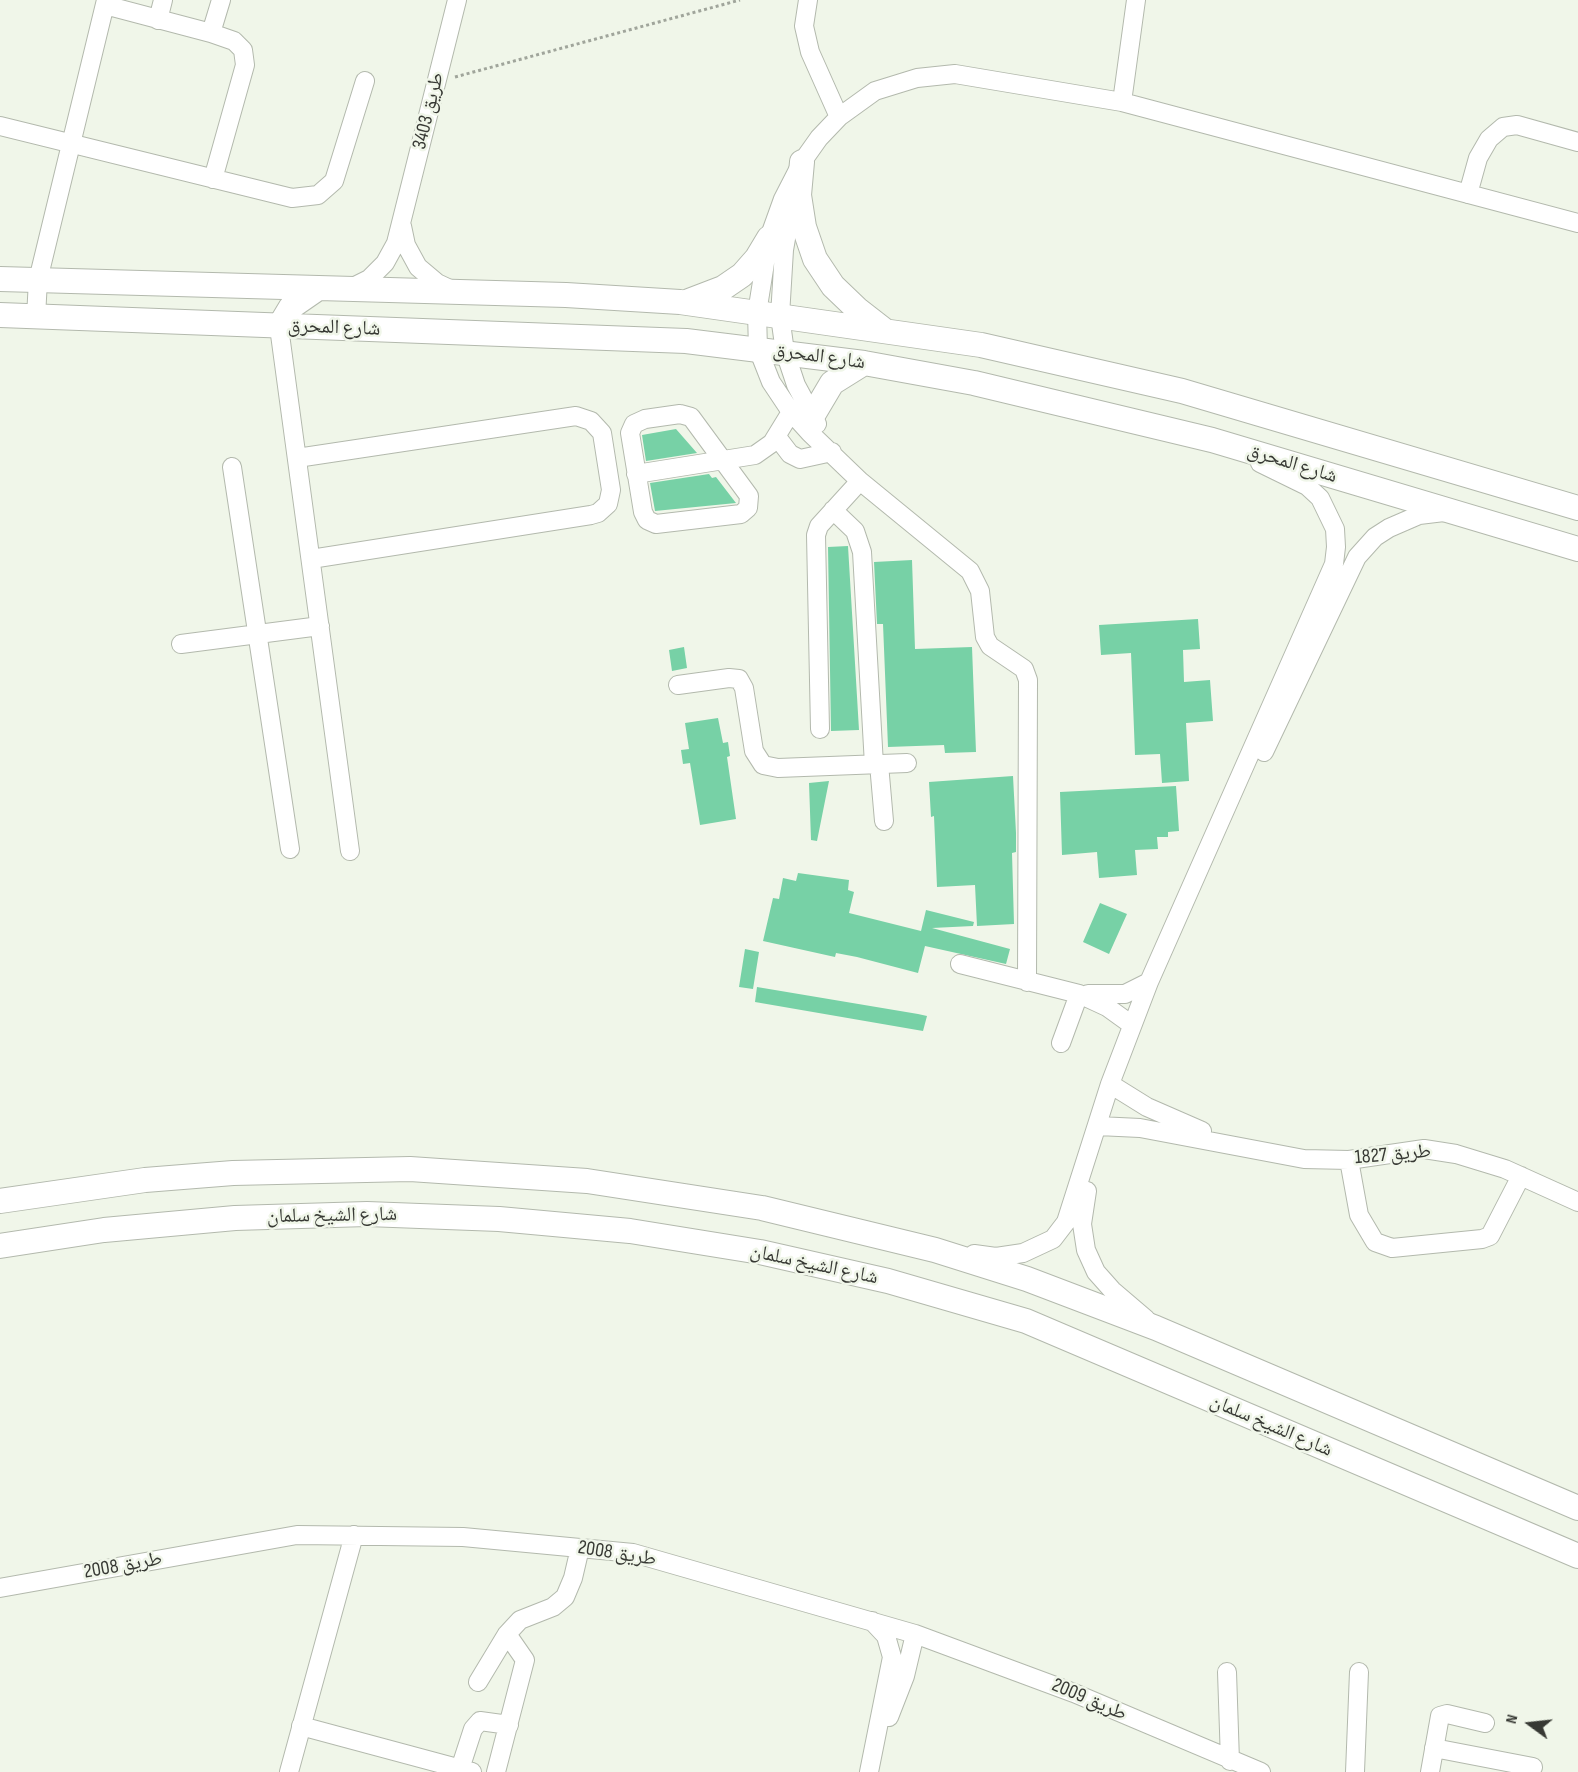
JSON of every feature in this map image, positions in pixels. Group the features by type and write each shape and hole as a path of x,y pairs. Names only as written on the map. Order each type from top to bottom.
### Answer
{"main road":[{"path":"802,162 799,195 804,228 815,259 833,286 856,309 886,331"},
{"path":"680,302 703,298 733,282 757,258 769,238"},
{"name":"شارع المحرق","path":"0,279 567,295 680,302 886,331 981,345 1182,391 1578,508"},
{"path":"279,327 291,307 317,289"},
{"name":"شارع المحرق","path":"0,315 686,341 864,363 974,382 1212,440 1578,549"},
{"path":"802,413 832,383 864,363"},
{"path":"0,1201 134,1182 233,1173 322,1169 499,1173 587,1181 708,1198 849,1227 935,1250 1027,1279 1156,1328 1578,1508"},
{"name":"شارع الشيخ سلمان","path":"0,1246 104,1230 235,1218 367,1214 499,1219 630,1231 760,1252 888,1281 1026,1321 1578,1556"}],"street":[{"path":"158,20 163,0"},
{"path":"211,33 221,0"},
{"name":"طريق 3403","path":"349,289 369,279 385,263 396,243 457,0"},
{"path":"808,0 804,26 810,52 839,117"},
{"path":"1122,102 1136,0"},
{"path":"36,316 38,280 106,3 158,20 211,33 234,41 243,50 244,65 213,179"},
{"path":"802,413 785,352 768,315 769,238 783,199 802,162 819,138 839,117 875,91 917,78 955,74 1032,85 1122,102 1578,223"},
{"path":"0,126 292,198 318,195 334,181 365,81"},
{"path":"1468,194 1478,158 1489,139 1503,127 1517,125 1578,142"},
{"path":"802,162 768,315 758,349 771,382 802,413 832,452 860,481 970,570 980,591 985,637 990,646 1024,669 1028,681 1027,982"},
{"path":"401,221 406,245 418,267 437,283 460,292"},
{"path":"279,327 350,851"},
{"path":"636,474 755,455 802,413"},
{"path":"680,414 691,417 723,461 749,496 748,508 741,514 656,524 648,520 643,512 630,432 633,424 645,419 680,414"},
{"path":"297,458 576,416 591,421 602,434 611,490 608,504 598,513 591,515 311,559"},
{"path":"777,437 790,454 800,459 832,452"},
{"path":"935,1250 996,1257 1023,1253 1053,1239 1066,1222 1102,1126 1132,1025 1149,982 1327,581 1336,547 1335,529 1329,513 1307,486 1212,440"},
{"path":"232,467 290,849"},
{"path":"820,729 816,535 819,526 832,510 860,481"},
{"path":"832,510 855,531 862,552 877,764 884,821"},
{"path":"1114,1086 1156,985 1350,569 1365,547 1389,528 1419,515 1452,512"},
{"path":"181,644 320,626"},
{"path":"678,685 729,678 739,679 744,688 754,751 764,765 778,768 907,763"},
{"path":"960,964 1079,994 1107,1007 1132,1025"},
{"path":"1079,994 1125,994 1149,982"},
{"path":"1061,1043 1079,994"},
{"name":"طريق 1827","path":"1114,1086 1147,1107 1236,1147"},
{"path":"1102,1126 1087,1189 1082,1224 1086,1250 1096,1272 1112,1290 1156,1328"},
{"name":"طريق 1827","path":"1102,1126 1140,1128 1304,1159 1349,1160 1424,1149 1456,1154 1521,1176 1578,1202"},
{"path":"1349,1160 1359,1215 1376,1242 1392,1248 1471,1241 1490,1236 1521,1176"},
{"name":"طريق 2008","path":"0,1588 297,1535 463,1537 633,1553 872,1621"},
{"path":"289,1772 354,1535"},
{"path":"478,1682 507,1634 520,1620 553,1607 565,1597 573,1578 580,1548"},
{"path":"869,1772 892,1657 886,1636 872,1621"},
{"name":"طريق 2009","path":"872,1621 915,1634 1074,1693 1230,1761 1261,1772"},
{"path":"496,1772 525,1660 507,1634"},
{"path":"874,1752 905,1676 915,1634"},
{"path":"1227,1672 1230,1761"},
{"path":"1355,1772 1359,1672"},
{"path":"1430,1772 1437,1722 1442,1714 1485,1723"},
{"path":"301,1726 466,1770 473,1729 480,1721 509,1725"},
{"path":"1434,1748 1533,1767"}],"path":[{"path":"436,82 740,0"}],"building":[{"path":"676,429 697,453 646,461 642,435"},
{"path":"709,474 712,478 716,477 736,503 655,511 650,483"},
{"path":"848,546 859,730 831,731 828,547"},
{"path":"912,560 915,649 972,647 976,752 945,753 944,745 888,747 883,624 877,624 874,562"},
{"path":"1198,619 1200,649 1183,650 1184,682 1210,680 1213,721 1186,723 1189,781 1162,783 1160,754 1135,755 1131,653 1101,655 1099,625"},
{"path":"684,647 687,668 672,671 669,650"},
{"path":"718,718 723,743 728,742 730,756 727,757 736,819 700,825 690,763 683,764 681,750 689,749 685,723"},
{"path":"1013,776 1016,833 1016,852 1012,853 1014,924 977,926 975,885 937,887 934,816 931,817 929,782"},
{"path":"829,781 817,841 811,840 809,783"},
{"path":"1176,786 1179,831 1168,832 1168,837 1157,837 1158,849 1135,850 1137,875 1099,878 1097,852 1062,855 1060,792"},
{"path":"798,873 849,880 848,890 854,892 849,913 921,931 926,910 974,922 973,926 932,928 1010,949 1006,964 925,946 918,973 857,957 836,953 835,957 763,941 773,898 779,899 783,878 796,881"},
{"path":"1100,903 1127,914 1109,954 1083,942"},
{"path":"745,949 759,952 753,989 739,987"},
{"path":"757,987 927,1016 923,1031 755,1002"}]}
